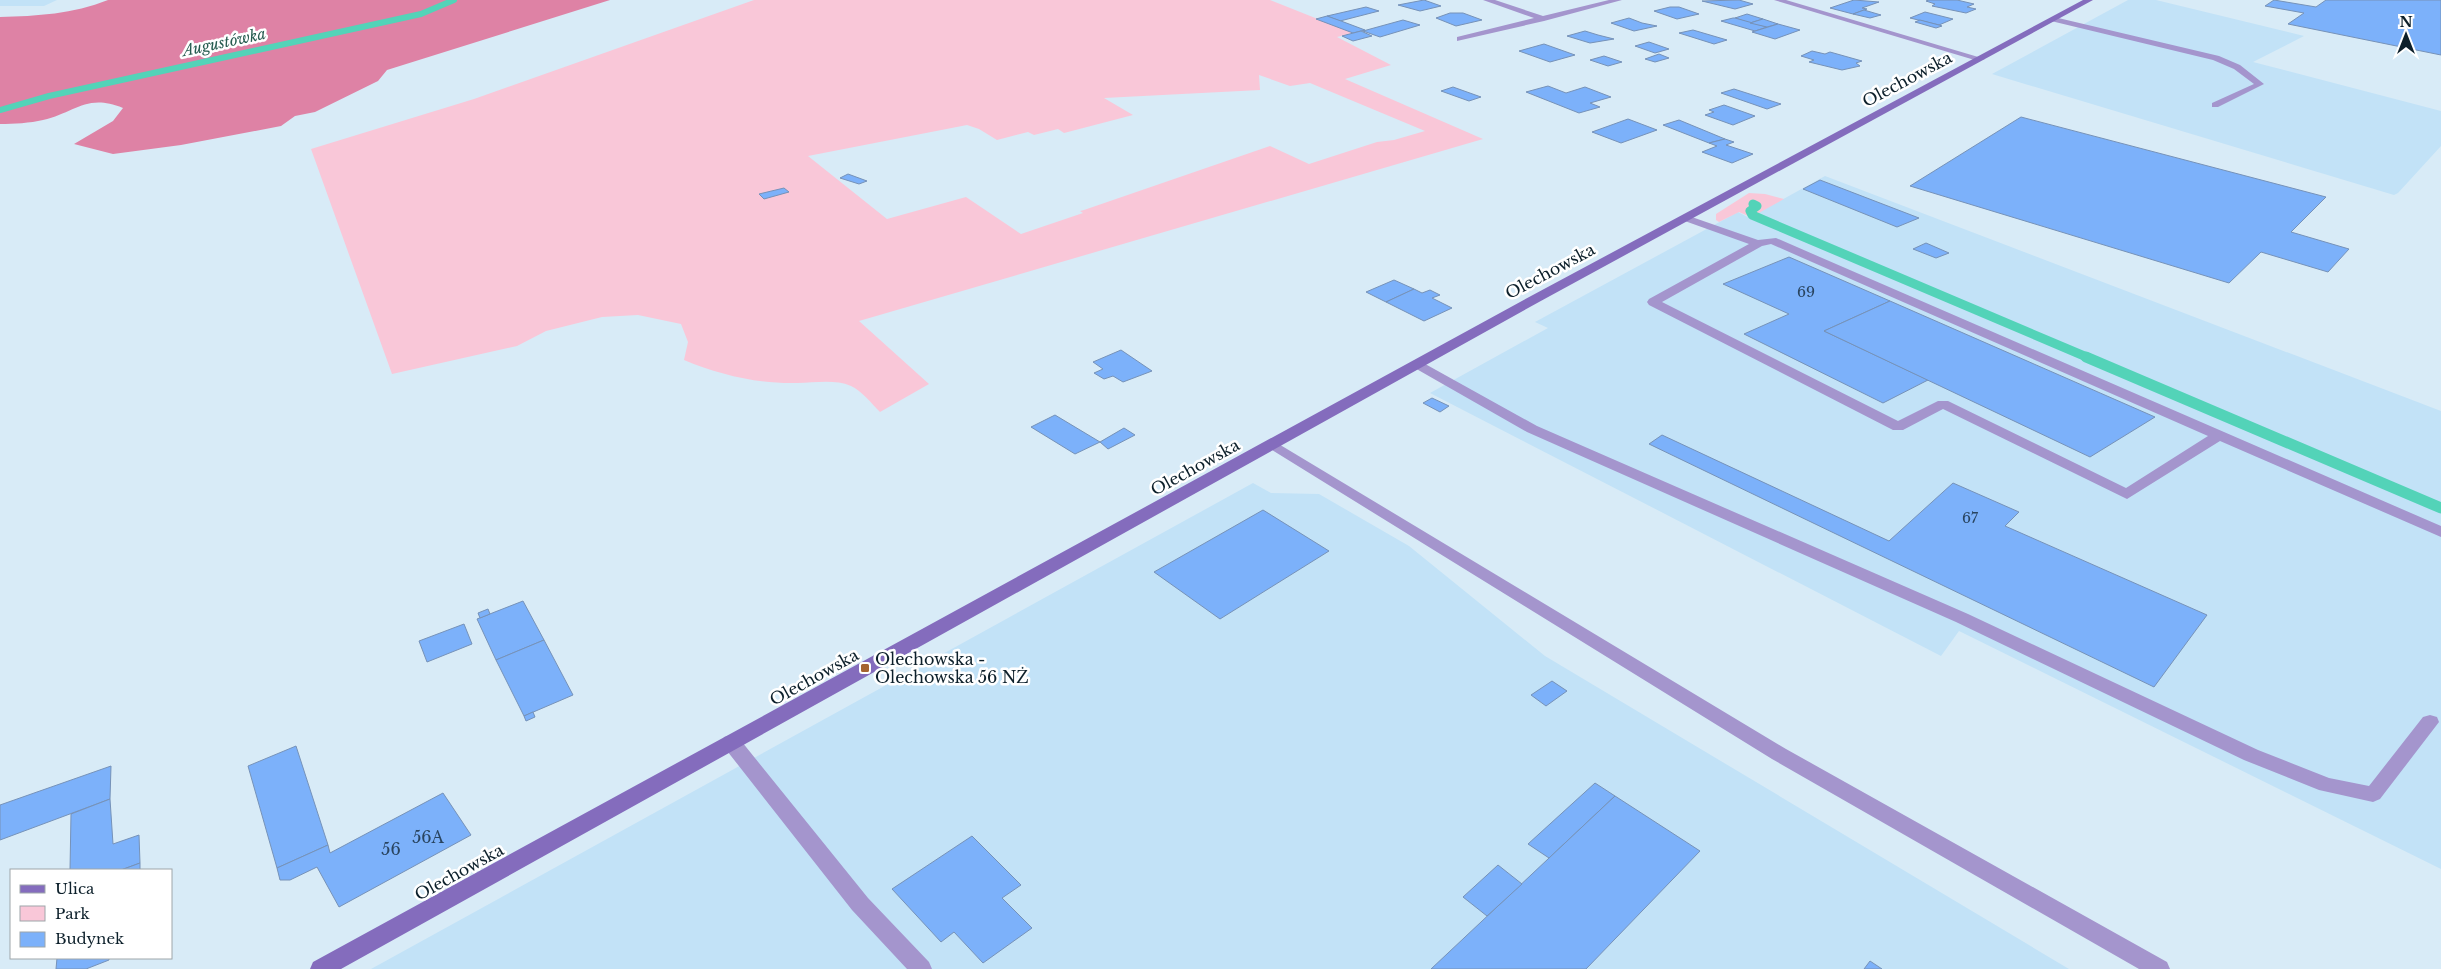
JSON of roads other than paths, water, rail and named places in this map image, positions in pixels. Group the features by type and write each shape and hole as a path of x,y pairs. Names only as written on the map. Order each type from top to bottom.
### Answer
{"street":[{"path":"1487,0 1544,19"},
{"path":"1460,40 1618,0"},
{"path":"1778,0 1981,59"},
{"name":"Olechowska","path":"321,969 1272,444 2089,0"},
{"path":"2054,20 2216,58 2237,67 2260,84 2215,105"},
{"path":"1686,218 1758,244"},
{"path":"2220,435 2127,494 1942,404 1898,426 1653,302 1758,244 1772,240 2220,435 2441,532"},
{"path":"1418,364 1532,429 1962,618 2251,755 2326,785 2373,794 2430,722"},
{"path":"1272,444 1779,754 2159,969"},
{"path":"732,742 860,904 921,969"}],"waterway":[{"name":"Augustówka","path":"0,110 49,96 421,14 454,0"},
{"path":"1753,204 1757,206 1750,211 1752,215 2089,358"},
{"path":"2086,357 2441,508"}],"place":[{"name":"Olechowska - Olechowska 56 NŻ","path":"865,668"}]}
